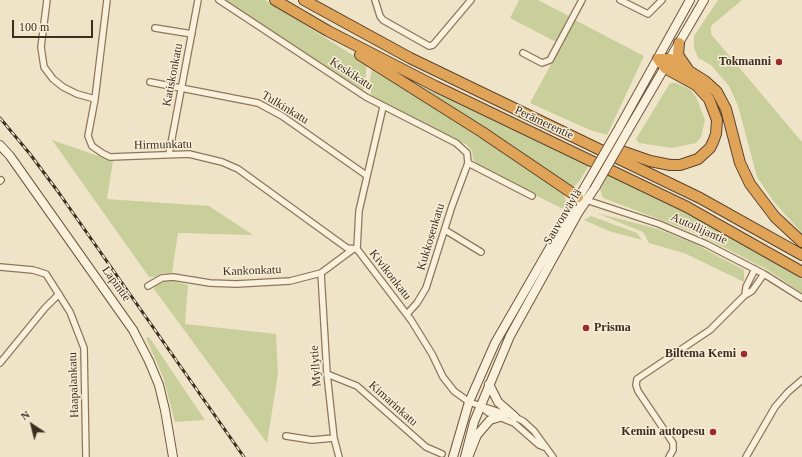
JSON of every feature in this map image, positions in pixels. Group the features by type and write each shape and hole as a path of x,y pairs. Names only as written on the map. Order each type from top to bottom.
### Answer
{"highway":[{"name":"Perämerentie","path":"274,0 328,31 434,86 688,207 802,272"},
{"name":"Perämerentie","path":"304,0 410,58 700,198 802,255"},
{"path":"328,31 342,44 482,132 582,199"},
{"path":"679,43 678,55 688,70"},
{"path":"658,59 668,64 688,70 709,84 720,97 726,108 740,163 750,184 775,217 802,242"},
{"path":"586,142 606,145 650,161 670,165 690,163 704,154 710,148 716,134 717,120 713,107 709,99 696,85 668,64"}],"main road":[{"name":"Sauvonväylä","path":"466,457 468,441 480,406 519,317 582,199 586,185 690,0"},
{"name":"Sauvonväylä","path":"453,457 469,402 502,329 582,199 596,186 704,0"},
{"name":"Lapintie","path":"0,145 10,156 139,339 159,385 173,457"},
{"path":"489,384 498,402 515,417"},
{"path":"466,457 470,454 476,434 487,422 500,417"}],"street":[{"path":"47,0 41,48 44,66 56,82 63,87 77,94 95,99"},
{"name":"Hirmunkatu","path":"107,0 95,99 88,139 90,143 99,151 110,157 189,154 208,157 238,169 354,249"},
{"name":"Katiskonkatu","path":"169,154 198,0"},
{"name":"Keskikatu","path":"218,0 383,106 463,148 468,155 468,163"},
{"path":"375,1 383,20 425,45 434,45 471,0"},
{"path":"523,53 542,63 550,60 582,0"},
{"path":"620,0 648,14 662,0"},
{"path":"155,28 192,34"},
{"name":"Tulkinkatu","path":"150,82 251,100 265,106 282,116 366,175"},
{"name":"Kivikonkatu","path":"383,106 366,175 354,249 407,314 432,354 446,382 460,396 469,402 480,406"},
{"path":"468,163 532,196"},
{"name":"Kukkosenkatu","path":"407,314 417,303 426,288 468,163"},
{"name":"Autoilijantie","path":"582,199 684,234 755,269 802,298"},
{"path":"445,230 481,252"},
{"name":"Kankonkatu","path":"148,286 158,279 166,277 210,283 246,285 290,281 321,272 354,249"},
{"name":"Haapalankatu","path":"0,267 33,270 44,273 49,278 70,312 84,348 86,457"},
{"path":"745,295 746,287 755,269"},
{"name":"Myllytie","path":"321,272 327,374 334,438 339,457"},
{"path":"669,457 672,455 674,446 638,391 636,385 638,379 710,330 745,295 752,291 764,274"},
{"path":"0,363 45,308 59,294"},
{"name":"Kimarinkatu","path":"327,374 357,386 426,447 442,454"},
{"path":"746,457 775,407 788,392 802,380"},
{"path":"480,406 515,417 534,431 542,441 544,447 553,457"},
{"path":"480,406 489,413 514,423 539,445 544,447"},
{"path":"286,436 312,440 334,438"}],"green space":[{"path":"225,0 265,0 367,64 364,89 362,90"},
{"path":"519,0 538,0 569,16 556,42 510,18"},
{"path":"718,0 742,0 711,26 711,34 802,142 802,233 774,202 757,177 738,106 729,86 711,65 698,58 694,48 694,36"},
{"path":"575,20 644,56 607,135 590,130 530,103"},
{"path":"372,67 564,194 566,201 563,209 481,168 473,159 472,151 467,145 372,96 369,87"},
{"path":"670,83 676,83 691,90 697,99 705,120 701,137 696,143 672,148 639,143 636,139"},
{"path":"418,85 589,165 579,182 572,188 417,87"},
{"path":"52,140 113,161 107,199 209,206 253,235 178,233 172,273 162,273 154,277 149,277"},
{"path":"608,174 746,245 802,279 802,293 766,269 698,234 603,198 600,190"},
{"path":"596,213 655,228 695,244 744,270 744,282 684,253 649,243 643,232"},
{"path":"591,216 637,233 642,240 609,231 584,220"},
{"path":"170,280 188,285 185,324 276,334 278,374 267,443 154,289 156,285"},
{"path":"149,337 205,420 175,422 163,377 146,338"}],"railway":[{"path":"0,118 30,154 59,193 244,457"}],"place":[{"name":"Tokmanni","path":"779,62"},
{"name":"Prisma","path":"586,328"},
{"name":"Biltema Kemi","path":"744,354"},
{"name":"Kemin autopesu","path":"713,432"}]}
